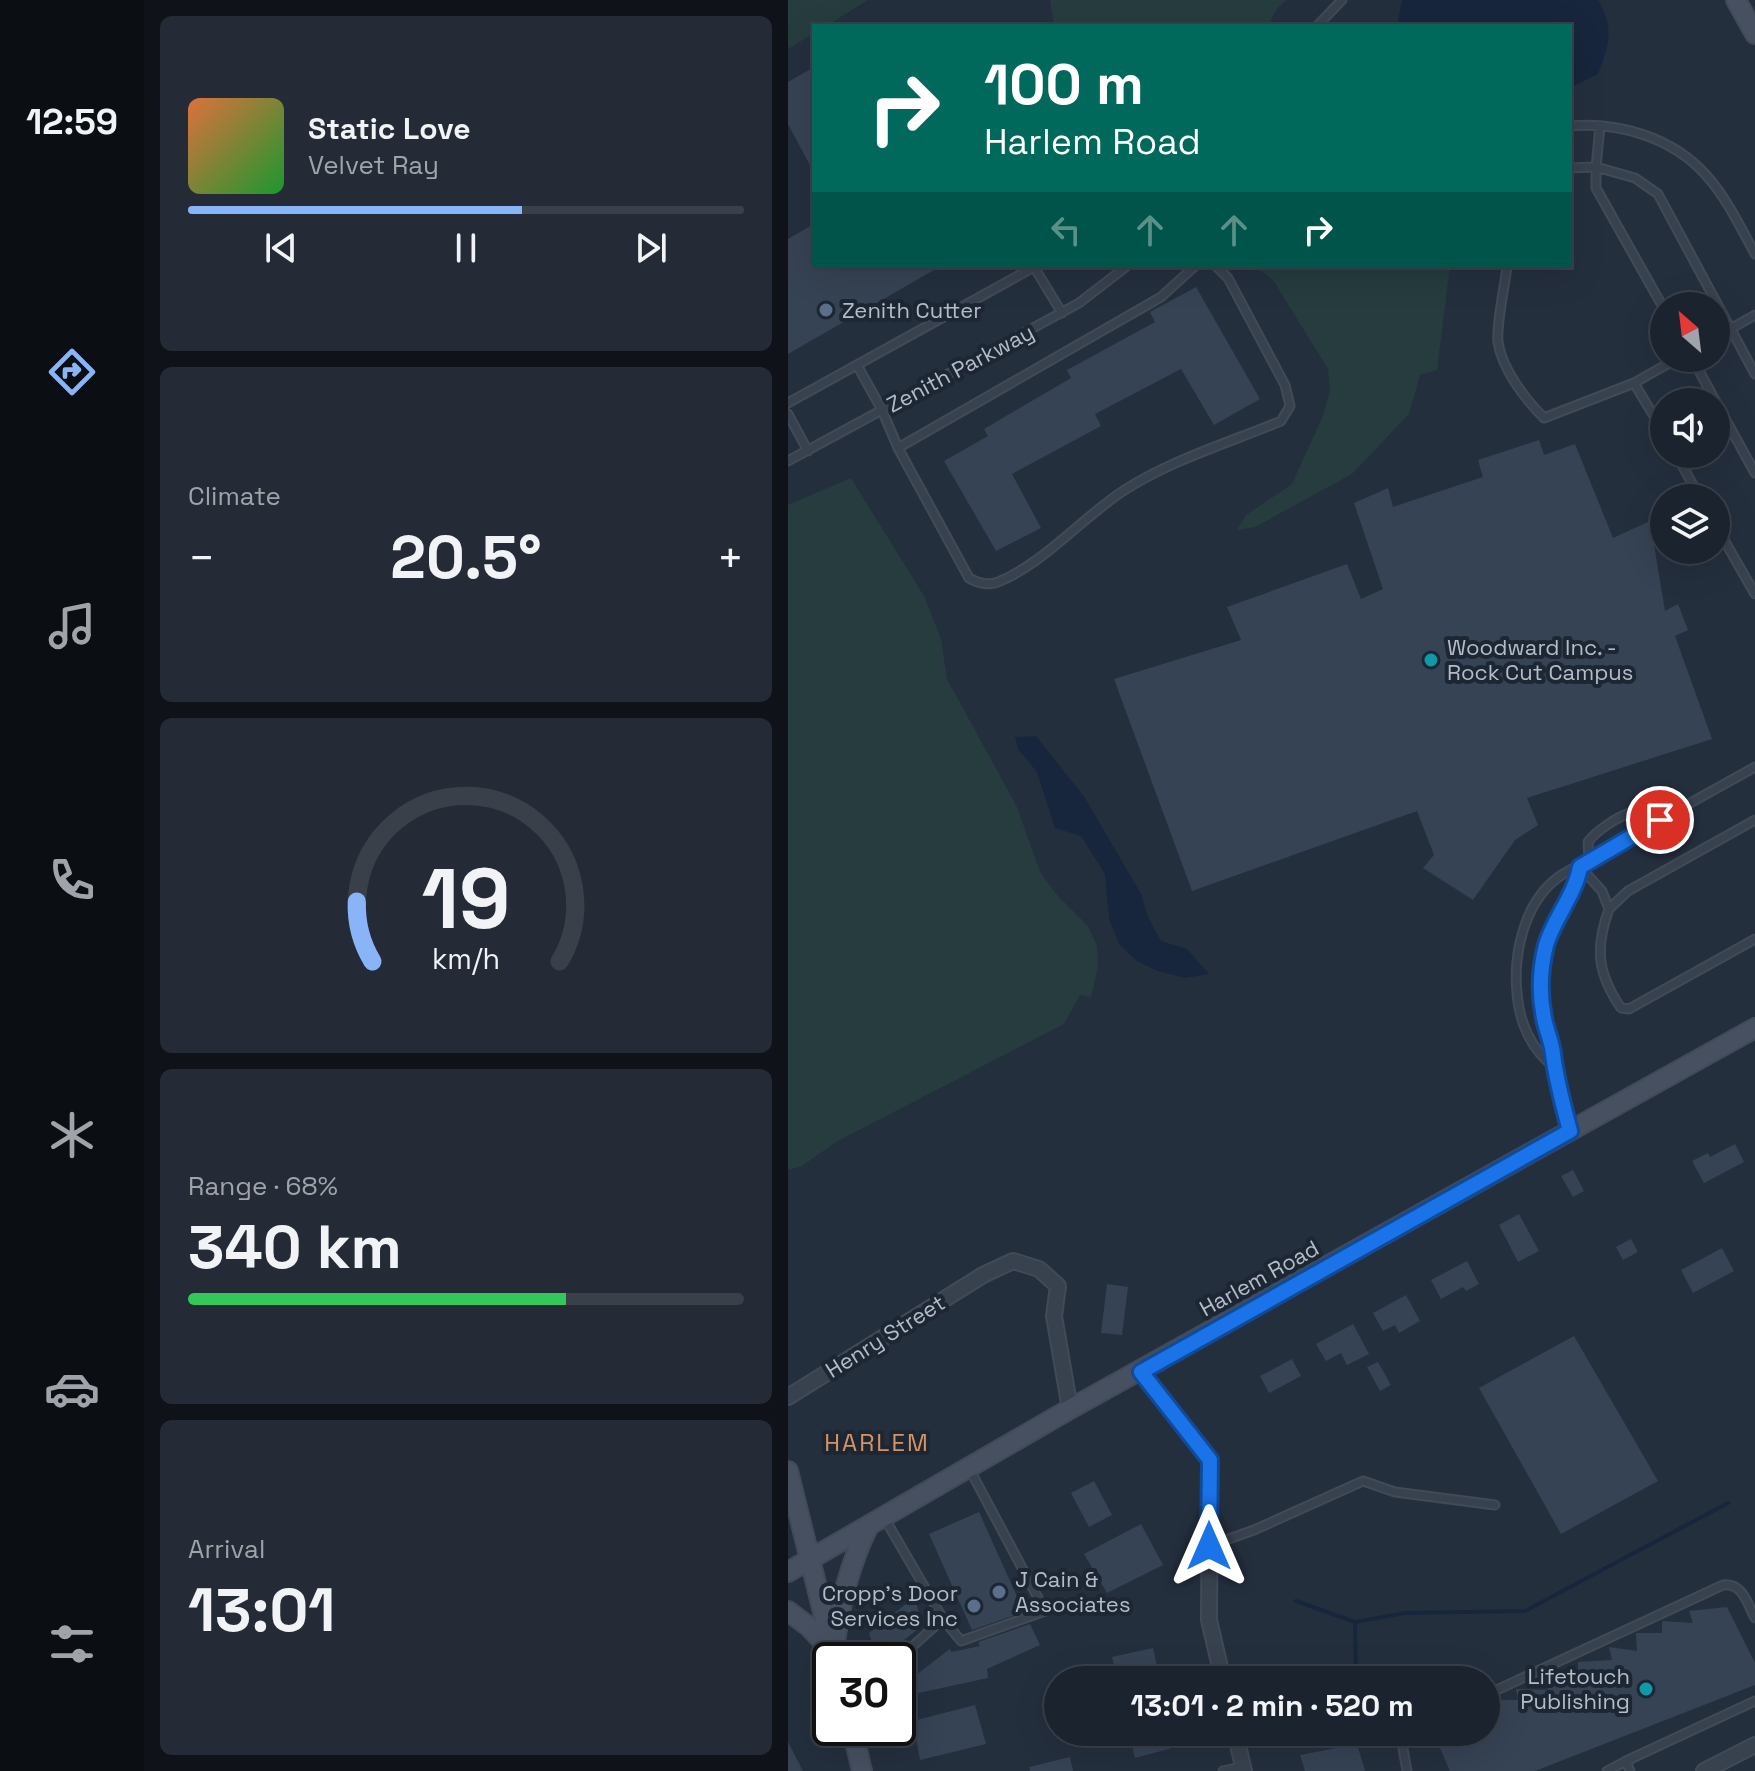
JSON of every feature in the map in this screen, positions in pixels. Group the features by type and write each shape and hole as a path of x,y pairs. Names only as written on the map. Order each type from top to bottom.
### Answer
{"main road":[{"path":"1736,0 1755,34"},
{"name":"Harlem Road","path":"788,1572 1070,1409 1755,1028"},
{"path":"789,1481 831,1642"},
{"path":"836,1642 842,1596 859,1546 876,1520"},
{"path":"788,1611 795,1614 821,1642"},
{"path":"856,1746 862,1771"}],"street":[{"name":"Henry Street","path":"788,1397 983,1275 1013,1261 1039,1269 1058,1286 1054,1316 1070,1409"},
{"path":"1141,1372 1210,1460 1209,1620 1220,1666"},
{"path":"1704,1771 1755,1745"},
{"path":"1238,1746 1243,1769"}],"lane":[{"path":"1319,24 1342,0"},
{"path":"1572,126 1600,126 1651,136 1686,158 1706,175 1755,254"},
{"path":"1600,126 1596,188 1654,292"},
{"path":"1572,168 1596,167 1635,178 1658,194 1710,292"},
{"path":"788,403 1032,268"},
{"path":"1035,268 1062,313"},
{"name":"Zenith Parkway","path":"788,461 1062,313 1124,268"},
{"path":"898,448 1161,297 1193,268"},
{"path":"857,365 969,578 993,584 1015,575 1123,491 1169,467 1281,421 1290,406 1285,385 1228,278 1218,268"},
{"path":"1507,268 1498,342 1507,367 1521,391 1544,418 1634,383 1653,372"},
{"path":"1755,315 1730,329 1755,374"},
{"path":"1634,383 1650,410"},
{"path":"788,414 808,451"},
{"path":"1730,427 1755,473"},
{"path":"1730,550 1755,594"},
{"path":"1554,1067 1540,1057 1529,1038 1521,1016 1515,979 1523,928 1544,894 1561,875 1755,767"},
{"path":"1589,860 1588,842 1593,835 1627,815 1637,812 1660,820"},
{"path":"1755,820 1628,891 1609,909 1600,933 1600,964 1608,989 1621,1008 1629,1009 1755,939"},
{"path":"1580,867 1602,891 1609,909"},
{"path":"1570,1131 1542,1004 1542,969 1552,929 1575,886 1580,867"},
{"path":"876,1520 961,1641 1045,1611 969,1468"},
{"path":"1209,1546 1254,1530 1363,1481 1395,1492 1495,1505"},
{"path":"1500,1689 1723,1585 1732,1584 1741,1589 1755,1618"},
{"path":"916,1643 943,1619"},
{"path":"1607,1771 1755,1701"},
{"path":"1403,1746 1407,1771"},
{"path":"1626,1761 1630,1771"},
{"path":"1223,1771 1243,1769"}],"green space":[{"path":"788,0 868,0 829,24 812,24 812,34 788,49"},
{"path":"1050,0 1286,0 1269,24 1054,24"},
{"path":"1256,268 1450,268 1437,370 1420,375 1409,414 1352,474 1255,527 1237,530 1246,515 1292,484 1322,418 1330,391 1328,369 1273,280"},
{"path":"851,478 924,596 941,639 947,679 1017,807 1040,872 1057,895 1088,926 1097,946 1098,966 1091,997 1080,995 1064,1024 836,1142 802,1166 788,1170 788,505"}],"water":[{"path":"1402,0 1598,0 1607,20 1608,37 1598,74 1572,87 1572,24 1399,24"},
{"path":"1036,736 1085,798 1141,894 1148,917 1161,941 1187,949 1209,974 1185,978 1158,971 1137,961 1119,944 1109,919 1105,874 1081,836 1055,828 1037,772 1018,749 1015,737"}],"building":[{"path":"812,68 812,169 788,124 788,82"},
{"name":"Zenith Cutter","path":"812,225 812,268 938,268 788,354 788,239"},
{"path":"1196,287 1260,399 1214,425 1181,369 1095,414 1101,426 1012,474 1041,528 996,551 944,461 988,436 984,429 1071,378 1067,370 1155,322 1150,312"},
{"name":"Woodward Inc. - Rock Cut Campus","path":"1539,440 1544,455 1575,444 1613,538 1650,521 1650,564 1657,564 1665,611 1678,604 1688,630 1675,636 1712,739 1527,798 1538,825 1515,840 1473,900 1423,868 1434,855 1417,811 1192,891 1114,679 1241,640 1227,607 1347,564 1361,599 1383,589 1354,503 1388,488 1393,507 1483,477 1478,460"},
{"path":"1735,1144 1744,1162 1704,1183 1692,1161 1708,1153 1710,1157"},
{"path":"1573,1170 1584,1191 1573,1197 1561,1176"},
{"path":"1519,1214 1539,1251 1518,1262 1499,1225"},
{"path":"1631,1239 1638,1252 1623,1260 1616,1247"},
{"path":"1722,1248 1734,1271 1693,1293 1681,1270"},
{"path":"1467,1261 1479,1284 1466,1291 1463,1287 1441,1299 1431,1280"},
{"path":"1107,1284 1128,1287 1122,1335 1101,1333"},
{"path":"1406,1295 1420,1321 1399,1333 1395,1325 1383,1331 1373,1313"},
{"path":"1353,1324 1369,1354 1347,1365 1341,1353 1326,1361 1316,1344"},
{"path":"1574,1336 1658,1481 1561,1534 1479,1388"},
{"path":"1292,1359 1301,1376 1269,1393 1260,1376"},
{"path":"1378,1362 1391,1385 1380,1391 1367,1367"},
{"path":"1094,1481 1112,1515 1089,1527 1071,1493"},
{"path":"979,1512 1024,1612 972,1630 929,1534"},
{"path":"1141,1524 1163,1565 1107,1593 1084,1554"},
{"path":"915,1597 922,1626 901,1642 872,1642 869,1633"},
{"name":"Lifetouch Publishing","path":"1727,1607 1755,1663 1755,1685 1535,1771 1450,1771 1439,1746 1500,1746 1500,1700 1518,1700 1516,1689 1548,1690 1545,1677 1578,1678 1578,1662 1612,1660 1609,1647 1637,1651 1636,1633 1662,1633 1662,1621 1693,1623 1689,1611"},
{"path":"1030,1624 1040,1645 987,1669 988,1678 916,1693 916,1675 950,1649 951,1652 980,1646 978,1642"},
{"path":"1153,1648 1157,1666 1114,1666 1112,1657"},
{"path":"975,1705 986,1744 920,1760 916,1720"},
{"path":"788,1742 803,1771 788,1771"},
{"path":"1132,1746 1176,1746 1176,1747 1135,1758"},
{"path":"1358,1746 1365,1771 1305,1771 1300,1755"},
{"path":"1070,1757 1073,1771 1030,1771 1029,1767"}],"waterway":[{"path":"1296,1601 1355,1622 1405,1613 1525,1611 1728,1503"},
{"path":"1355,1622 1356,1666"}],"place":[{"name":"Zenith Cutter","path":"826,310"},
{"name":"Woodward Inc. - Rock Cut Campus","path":"1431,660"},
{"name":"J Cain & Associates","path":"999,1592"},
{"name":"Cropp's Door Services Inc","path":"974,1606"},
{"name":"Lifetouch Publishing","path":"1646,1689"}],"district":[{"name":"HARLEM","path":"877,1442"}],"route":[{"path":"1209,1546 1210,1460 1141,1372 1570,1131 1540,990 1546,948 1559,912 1575,886 1580,867 1660,820"}]}
